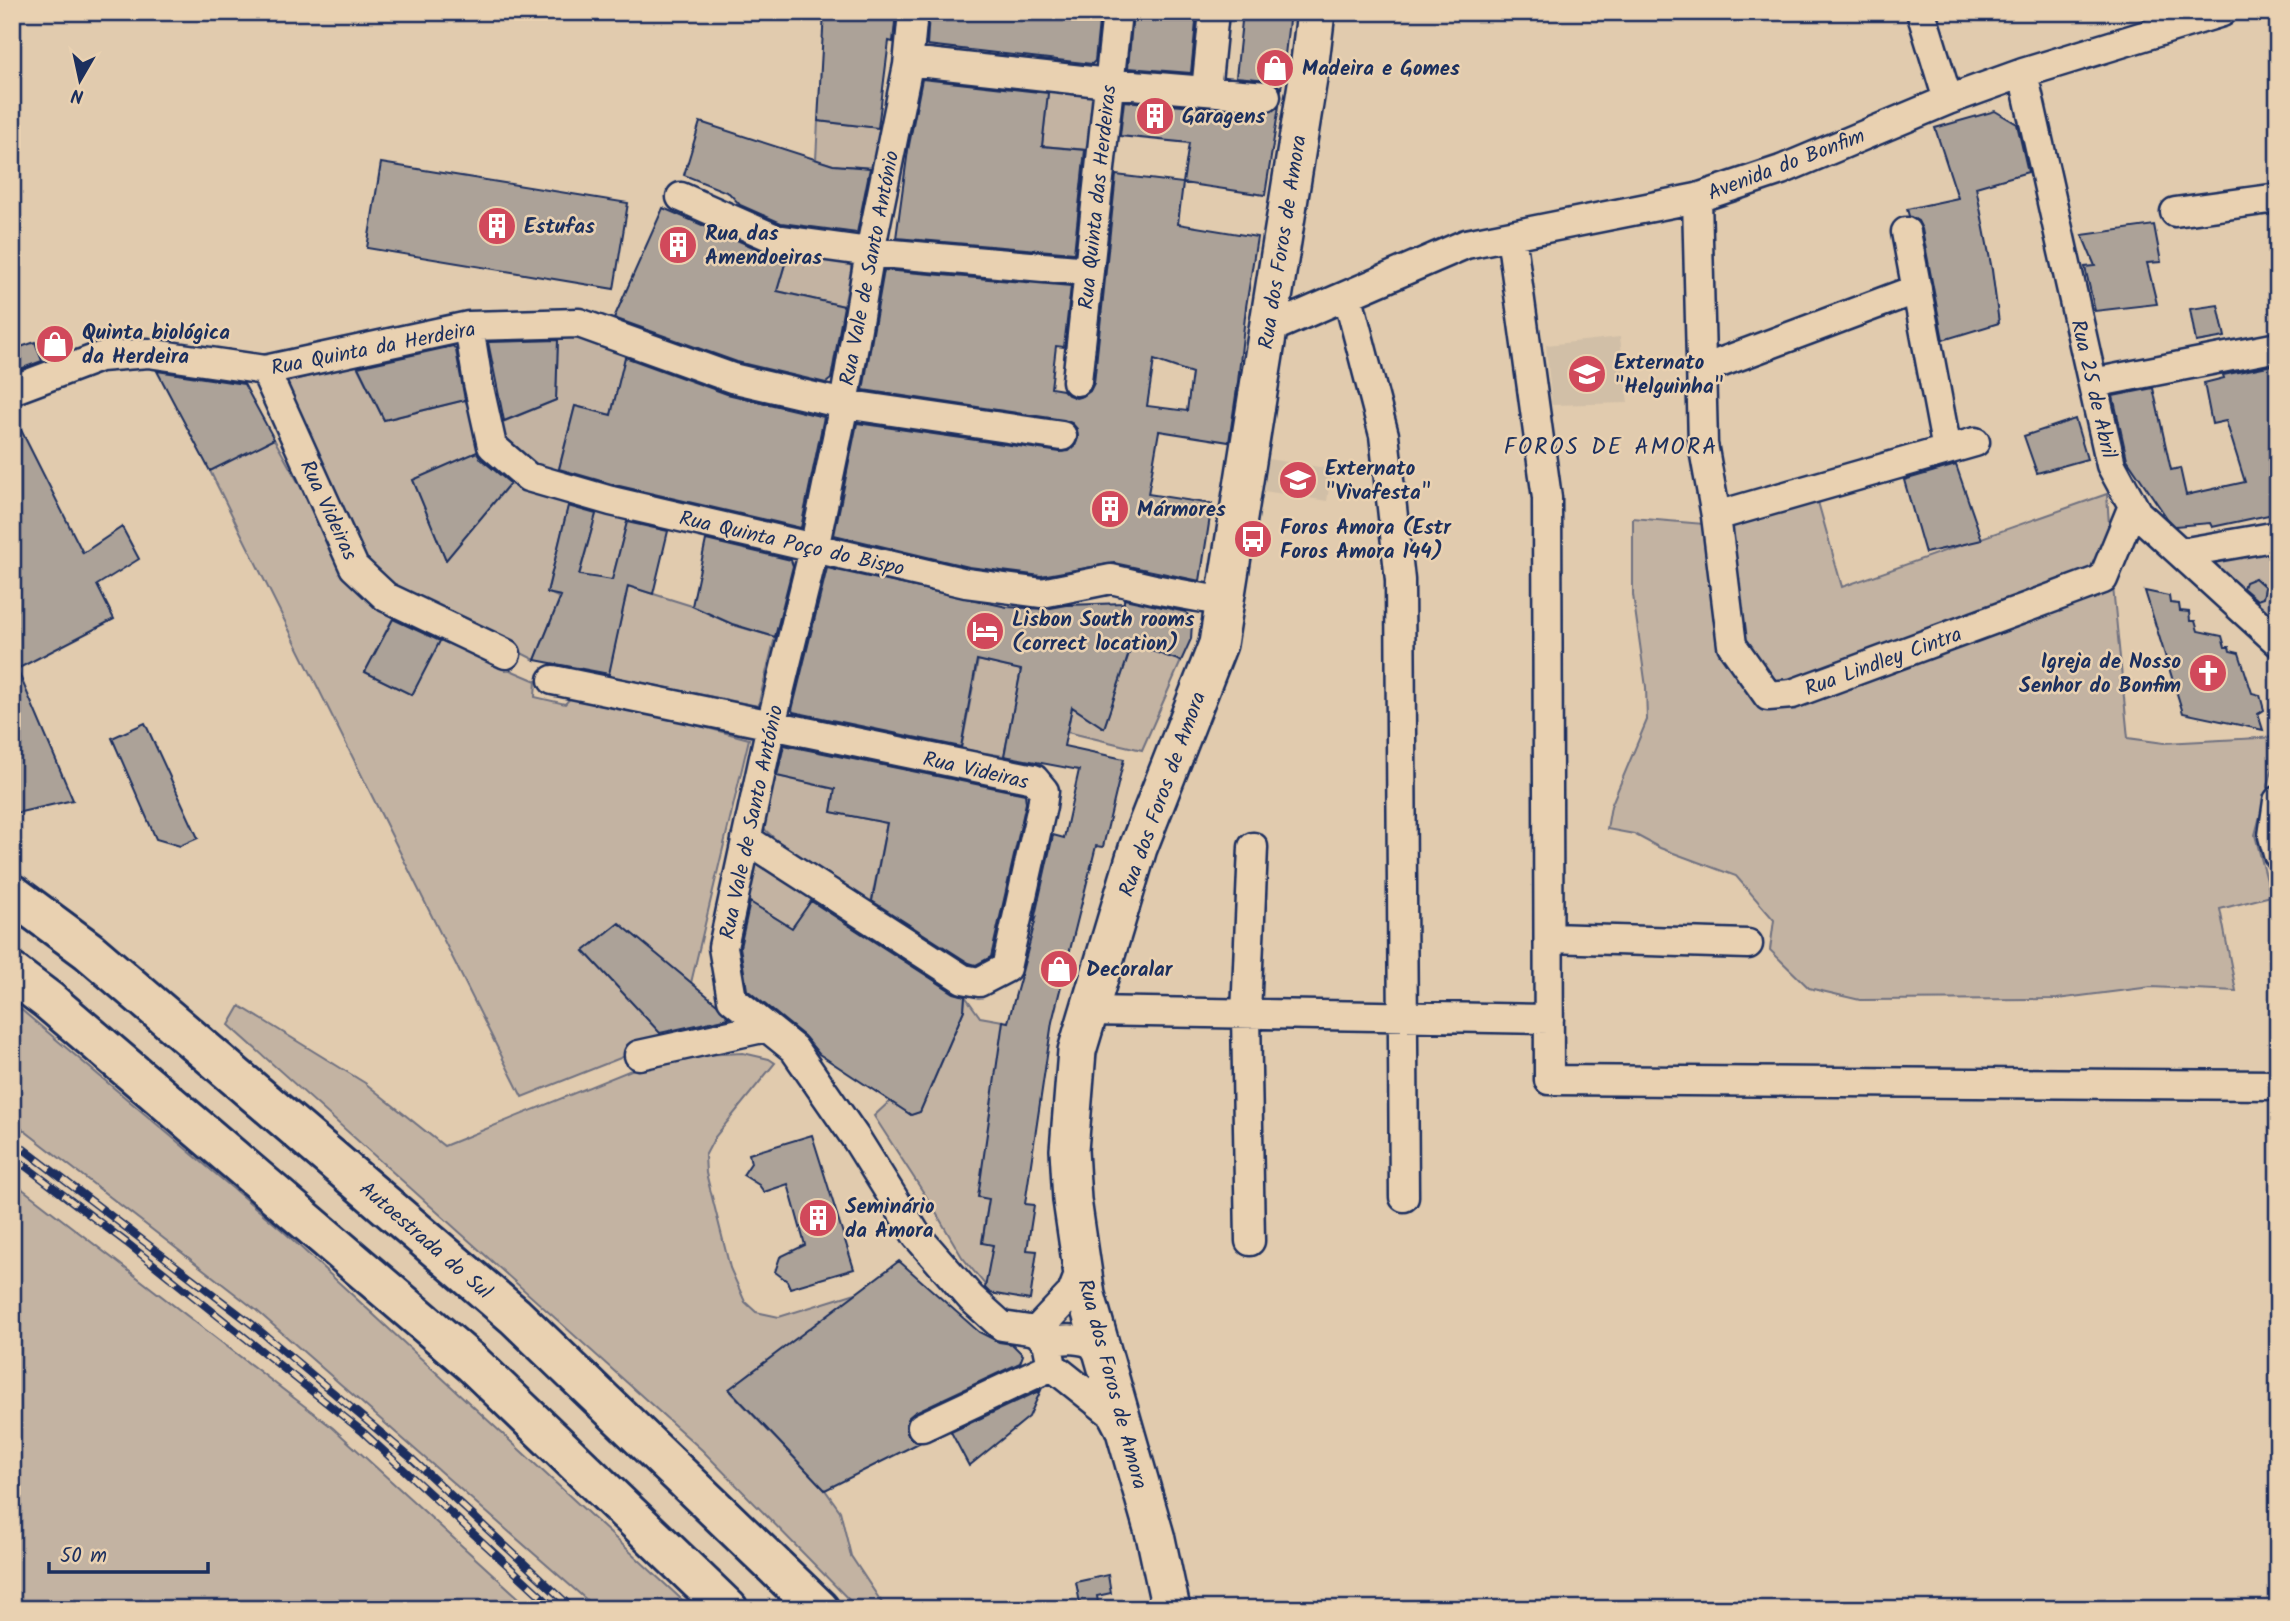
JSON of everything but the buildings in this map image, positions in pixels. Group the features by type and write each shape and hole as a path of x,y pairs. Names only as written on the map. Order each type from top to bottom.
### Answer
{"highway":[{"name":"Autoestrada do Sul","path":"12,894 89,951 515,1316 819,1609"},
{"path":"12,973 49,1000 472,1363 728,1609"}],"main road":[{"name":"Rua dos Foros de Amora","path":"1171,1609 1156,1539 1098,1346 1086,1295 1072,1200 1069,1150 1077,1051 1138,848 1218,644 1308,78 1316,12"}],"street":[{"name":"Rua Vale de Santo António","path":"913,12 909,61 870,252 844,404 814,549 771,725 723,947 732,999 794,1049 857,1140 917,1236 971,1298 1002,1326 1045,1346"},
{"name":"Rua Quinta das Herdeiras","path":"1077,381 1117,12"},
{"path":"1206,91 1214,12"},
{"path":"1921,12 1948,100"},
{"name":"Avenida do Bonfim","path":"1269,329 1466,244 1697,198 1781,170 1948,100 2023,73 2222,12"},
{"path":"909,61 1109,83 1266,96"},
{"name":"Rua 25 de Abril","path":"2023,73 2111,465 2137,513 2278,642"},
{"path":"681,197 776,239 870,252 1089,271"},
{"path":"1697,198 1703,444 1716,516 1975,442"},
{"path":"2175,212 2278,198"},
{"path":"1906,232 1947,450"},
{"path":"1511,235 1547,498 1549,1080 2278,1085"},
{"path":"1701,370 1917,289"},
{"path":"1348,297 1384,435 1400,580 1404,1197"},
{"name":"Rua Quinta da Herdeira","path":"12,390 100,358 148,353 265,370 469,326 579,323 732,378 844,404 1062,436"},
{"name":"Rua Quinta Poço do Bispo","path":"469,326 492,446 528,477 611,501 966,583 1042,593 1111,579 1225,602"},
{"path":"2093,383 2278,347"},
{"name":"Rua Videiras","path":"265,370 354,567 386,597 506,654"},
{"name":"Rua Lindley Cintra","path":"1716,516 1732,645 1768,696 1792,694 2103,579 2133,506"},
{"path":"2181,553 2278,536"},
{"name":"Rua Videiras","path":"554,680 1034,779 1044,791 1006,968 979,982 963,979 746,839"},
{"path":"2277,807 2273,836 2278,855"},
{"path":"1251,1241 1246,1014 1253,847"},
{"path":"1549,938 1748,944"},
{"path":"1089,1011 1549,1019"},
{"path":"639,1055 766,1027"},
{"path":"1045,1346 1072,1293 1082,1266"},
{"path":"922,1427 1045,1346 1064,1338 1082,1339 1098,1346"},
{"path":"1045,1346 1111,1413 1130,1449"}],"shaded area":[{"path":"1049,84 1096,88 1089,150 1042,146"},
{"path":"818,121 880,128 875,168 833,165 816,160"},
{"path":"788,254 842,258 851,266 844,306 777,291"},
{"path":"558,336 583,337 627,351 611,415 575,406 557,476 539,471 509,449 498,424 556,400"},
{"name":"Externato \"Helguinha\"","path":"1620,337 1628,403 1552,405 1546,345"},
{"path":"356,364 384,420 465,400 487,448 413,480 446,559 513,480 570,499 547,592 560,598 535,660 399,591 374,570 365,558 283,386 287,382"},
{"path":"274,439 360,593 393,618 365,672 412,695 440,640 536,681 535,697 565,704 575,693 749,739 691,983 619,923 584,951 672,1046 638,1051 522,1097 210,471"},
{"name":"Externato \"Vivafesta\"","path":"1268,459 1332,469 1327,501 1264,491"},
{"path":"2107,494 2128,738 2164,743 2278,737 2278,748 2255,835 2271,896 2220,909 2236,991 2151,987 2057,999 1860,1000 1809,988 1770,950 1774,920 1736,876 1660,848 1634,834 1607,829 1611,806 1647,720 1646,687 1633,595 1633,518 1728,526 1818,502 1842,587"},
{"path":"598,507 629,515 612,580 578,580"},
{"path":"2278,545 2278,631 2181,553"},
{"path":"628,586 692,606 733,625 775,637 758,706 608,676"},
{"path":"1132,644 1181,661 1142,750 1067,732 1072,707 1104,728"},
{"path":"978,660 1021,670 1004,756 961,749"},
{"path":"769,774 835,789 831,812 887,823 871,903 775,839 761,826"},
{"path":"764,862 816,894 792,928 744,899 750,868"},
{"path":"965,996 980,1017 1003,1021 989,1199 982,1242 993,1245 986,1286 962,1257 874,1116 890,1101 911,1115 920,1112 964,1010"},
{"path":"12,1002 282,1230 692,1609 597,1609 256,1310 12,1121"},
{"path":"240,1006 365,1083 444,1146 656,1060 743,1053 775,1063 715,1137 705,1156 706,1173 730,1268 745,1302 756,1312 779,1317 859,1292 729,1390 825,1490 840,1511 851,1556 886,1609 858,1609 702,1450 229,1025"},
{"path":"12,1181 333,1428 531,1609 12,1609"}],"railway":[{"path":"12,1140 253,1325 411,1458 573,1609"},
{"path":"12,1156 127,1243 363,1432 555,1609"}],"place":[{"name":"Madeira e Gomes","path":"1275,68"},
{"name":"Garagens","path":"1155,116"},
{"name":"Estufas","path":"497,226"},
{"name":"Rua das Amendoeiras","path":"678,245"},
{"name":"Quinta biológica da Herdeira","path":"55,344"},
{"name":"Externato \"Helguinha\"","path":"1587,374"},
{"name":"Externato \"Vivafesta\"","path":"1298,480"},
{"name":"Mármores","path":"1110,509"},
{"name":"Foros Amora (Estr Foros Amora 144)","path":"1253,539"},
{"name":"Lisbon South rooms (correct location)","path":"985,631"},
{"name":"Igreja de Nosso Senhor do Bonfim","path":"2208,673"},
{"name":"Decoralar","path":"1059,969"},
{"name":"Seminário da Amora","path":"818,1218"}],"district":[{"name":"FOROS DE AMORA","path":"1611,446"}]}
